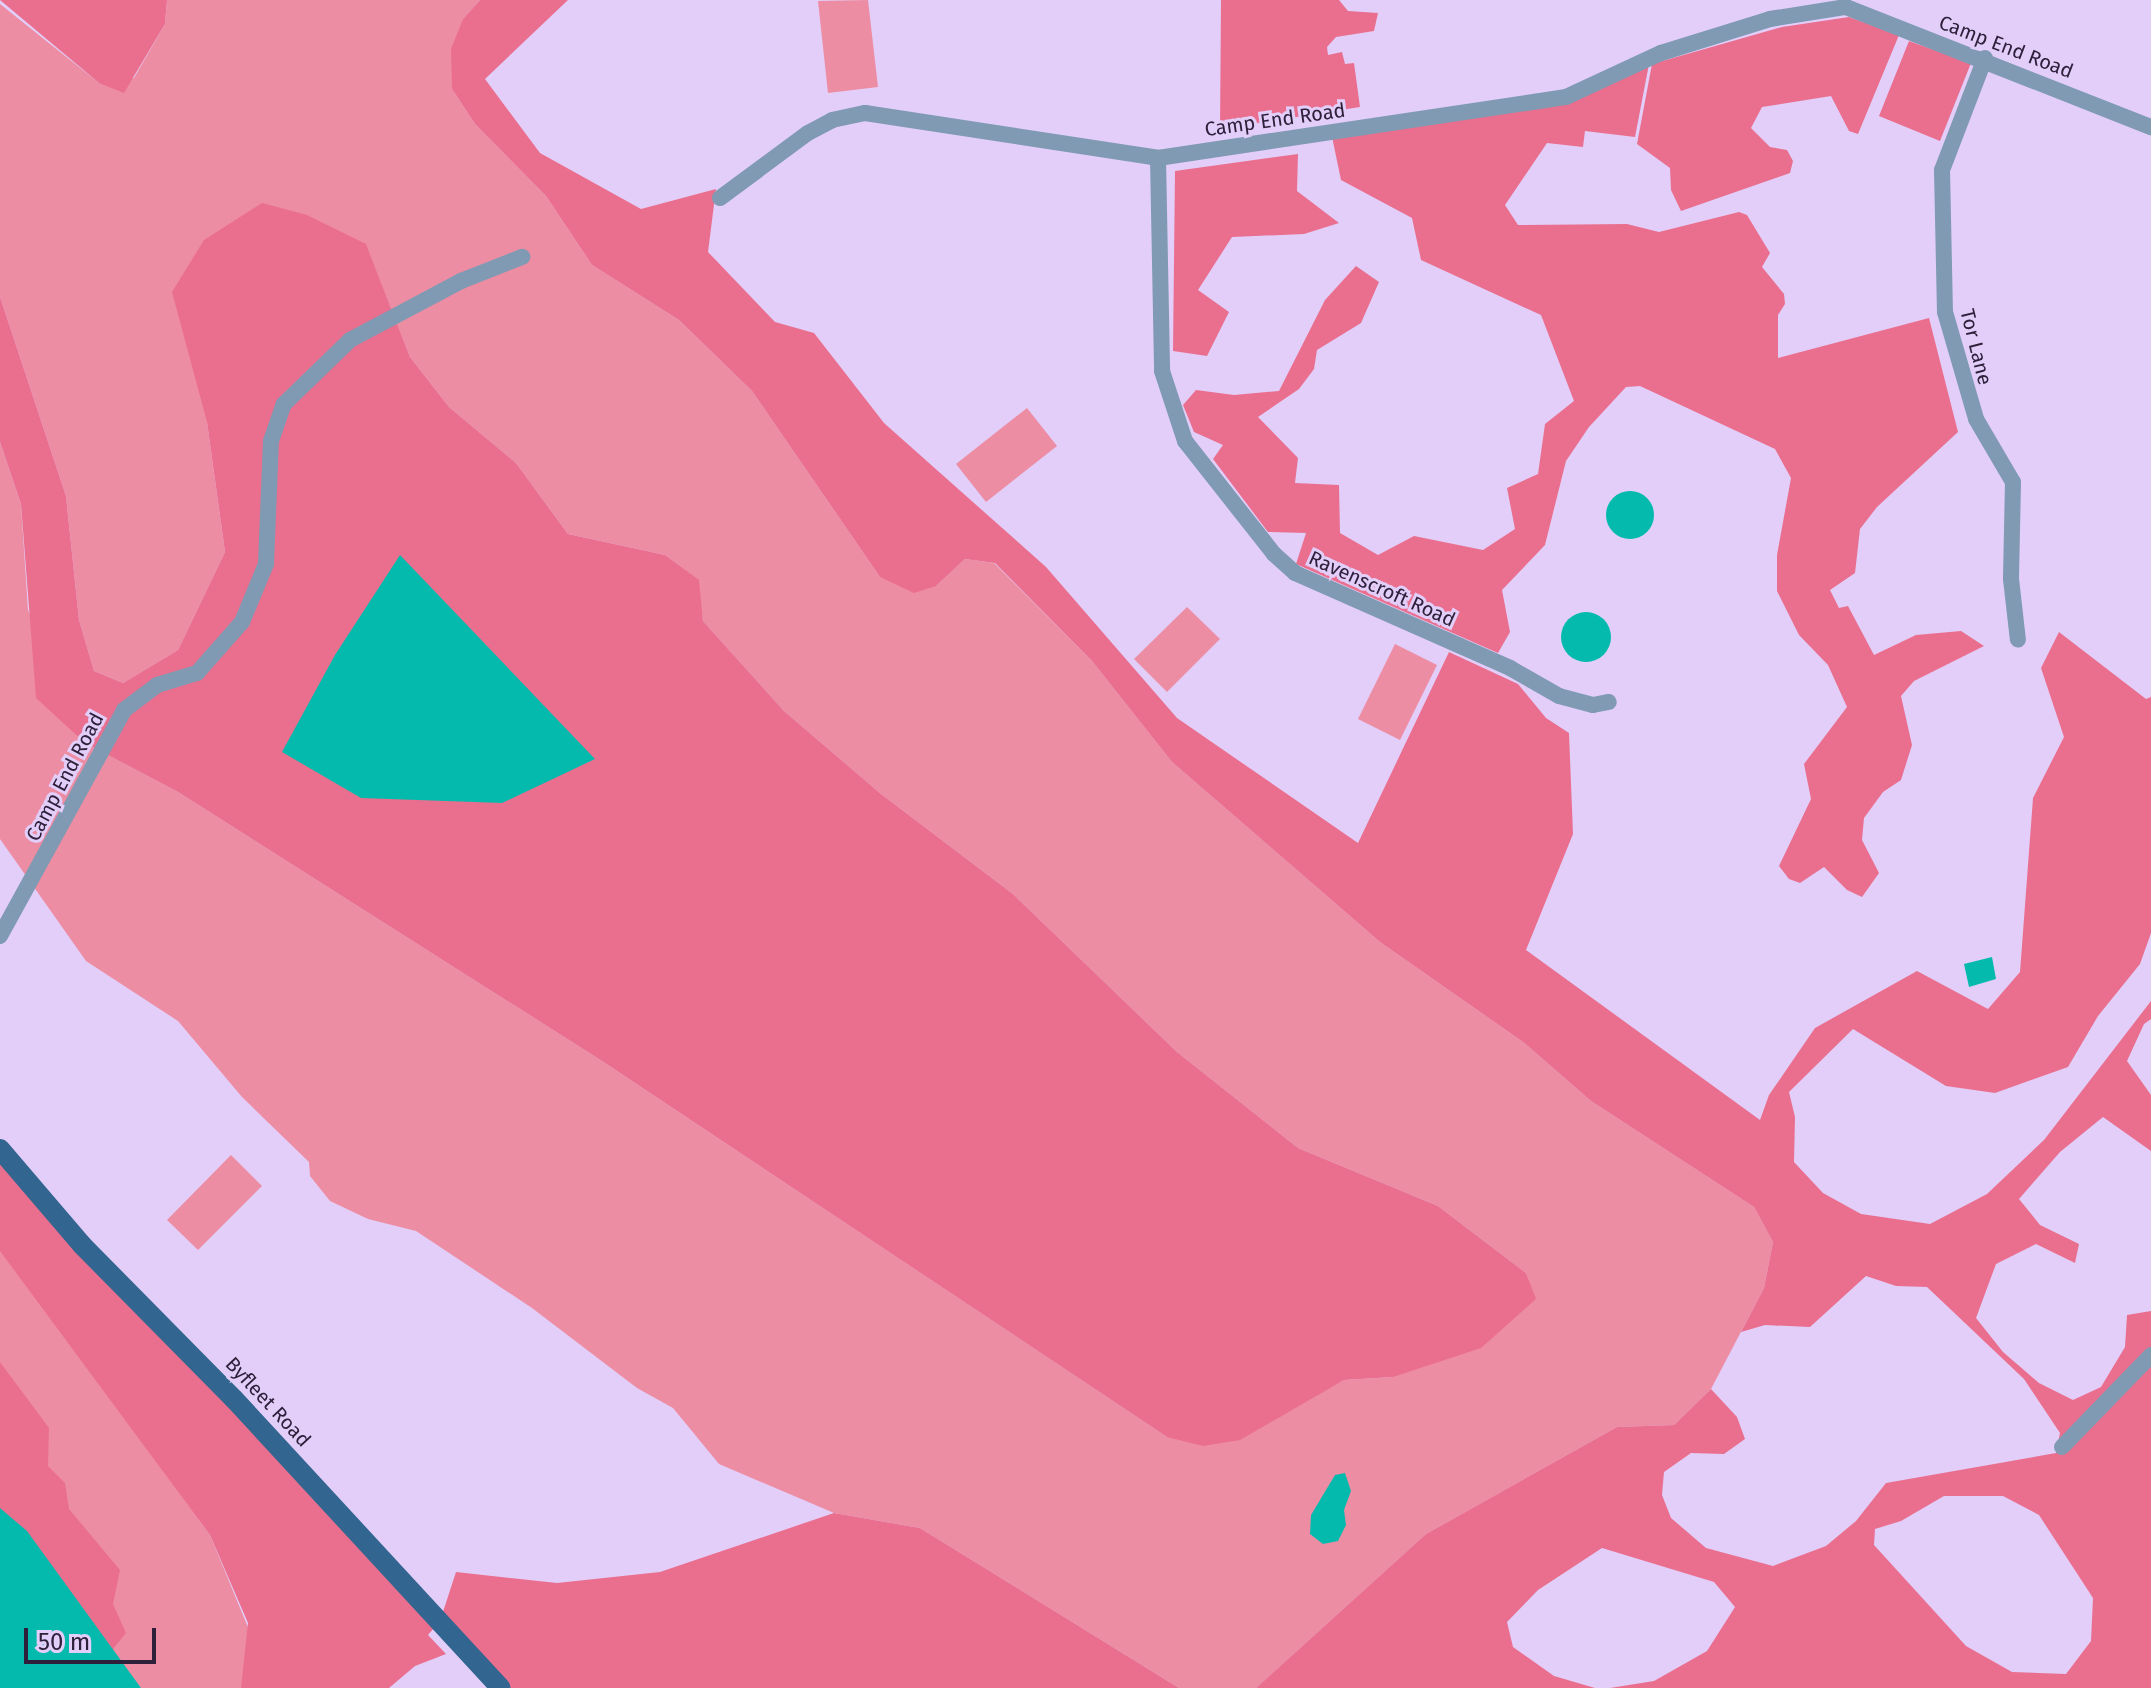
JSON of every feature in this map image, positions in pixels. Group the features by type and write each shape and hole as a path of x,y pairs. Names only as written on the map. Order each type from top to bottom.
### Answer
{"main road":[{"name":"Byfleet Road","path":"0,1149 82,1245 234,1399 501,1688"}],"street":[{"name":"Camp End Road","path":"720,198 808,133 832,120 865,113 1158,158 1566,97 1661,53 1770,19 1844,4 2151,127"},
{"name":"Tor Lane","path":"1985,58 1942,170 1945,312 1976,419 2013,482 2011,579 2018,640"},
{"name":"Ravenscroft Road","path":"1158,158 1162,371 1185,441 1274,554 1295,573 1510,668 1559,696 1593,705 1609,702"},
{"name":"Camp End Road","path":"0,936 124,710 157,685 197,673 242,622 266,564 271,441 284,404 350,340 461,281 522,257"},
{"path":"2062,1447 2151,1355"}],"shaded area":[{"path":"0,0 167,0 165,24 124,93 99,83"},
{"path":"167,0 480,0 463,19 452,89 475,124 546,196 592,265 679,320 752,391 880,577 936,586 965,559 994,563 1092,661 1172,762 1380,942 1523,1042 1591,1101 1754,1207 1773,1242 1764,1288 1711,1389 1674,1425 1617,1427 1426,1534 1256,1688 1179,1688 920,1528 834,1513 719,1464 673,1408 637,1388 532,1308 416,1231 368,1219 330,1201 310,1176 309,1162 242,1097 178,1021 86,961 0,839 0,442 21,504 28,610 85,743 178,792 602,1061 1167,1437 1296,1405 1344,1380 1393,1377 1535,1299 1526,1273 1438,1206 1298,1148 1177,1052 1013,894 881,794 784,711 703,621 698,580 665,555 568,534 516,463 449,407 410,357 366,245 207,422 225,552 178,650 123,683 94,671 79,620 66,496 0,297 0,4 99,83 134,78 165,24"},
{"path":"480,0 568,0 485,79 540,153 641,209 716,189 708,252 775,322 814,333 884,423 1046,567 1177,718 1358,843 1449,652 1518,684 1546,718 1569,733 1573,834 1526,950 1760,1120 1769,1095 1815,1028 1917,971 1988,1009 2020,972 2033,798 2064,737 2041,668 2059,632 2146,699 2151,697 2151,933 2140,964 2098,1016 2068,1067 1995,1093 1946,1086 1853,1029 1789,1092 1795,1117 1794,1162 1823,1193 1861,1214 1930,1224 1987,1194 2044,1140 2151,1001 2151,1019 2144,1024 2127,1061 2151,1095 2151,1151 2103,1117 2060,1152 2019,1199 2040,1225 2079,1244 2075,1263 2036,1244 1996,1264 1976,1318 2003,1352 2039,1383 2073,1400 2101,1387 2125,1347 2127,1315 2151,1311 2151,1688 1610,1688 1654,1681 1707,1651 1735,1607 1714,1582 1602,1548 1538,1590 1507,1622 1513,1647 1554,1676 1595,1688 1256,1688 1426,1534 1617,1427 1674,1425 1711,1389 1737,1417 1745,1439 1724,1454 1691,1453 1664,1472 1662,1495 1671,1518 1706,1548 1773,1566 1826,1546 1856,1521 1886,1483 2056,1453 2060,1433 2024,1379 1927,1287 1896,1286 1866,1276 1810,1327 1765,1325 1741,1332 1764,1288 1773,1242 1754,1207 1591,1101 1523,1042 1380,942 1172,762 1092,661 995,563 965,559 936,586 914,593 880,577 752,391 679,320 592,265 546,196 475,124 452,89 451,49 463,19","holes":["1944,1496 2003,1496 2039,1515 2093,1598 2091,1641 2066,1674 2012,1672 1966,1646 1874,1545 1875,1529 1901,1521"]},
{"path":"868,0 878,87 828,93 818,1"},
{"path":"1221,0 1339,0 1348,11 1378,13 1374,31 1336,37 1327,47 1328,55 1342,52 1345,64 1354,63 1360,107 1220,129"},
{"path":"1849,17 1899,35 1858,134 1849,131 1831,96 1762,107 1751,128 1770,147 1787,150 1793,161 1790,173 1681,211 1671,190 1670,168 1637,144 1652,64 1782,27"},
{"path":"1909,41 1971,63 1940,141 1879,116"},
{"path":"1650,59 1635,137 1585,131 1583,147 1547,143 1505,205 1518,225 1627,224 1659,232 1739,212 1747,215 1770,253 1762,267 1784,294 1785,304 1778,315 1778,358 1929,318 1958,432 1877,507 1860,529 1855,573 1830,590 1839,608 1848,606 1874,655 1916,635 1961,631 1984,646 1914,681 1901,696 1912,745 1901,780 1883,792 1864,818 1862,840 1879,873 1862,897 1847,890 1824,867 1800,883 1789,879 1779,866 1811,799 1804,764 1847,707 1828,665 1799,635 1777,591 1777,555 1791,478 1775,449 1640,386 1626,387 1589,427 1566,461 1545,545 1502,590 1510,632 1498,653 1296,564 1306,533 1268,532 1213,459 1223,445 1194,432 1183,405 1196,390 1234,395 1279,391 1325,300 1356,266 1379,282 1361,323 1317,350 1314,369 1299,389 1258,417 1298,458 1295,483 1339,485 1340,533 1378,555 1414,536 1483,550 1515,529 1507,488 1538,474 1545,424 1574,401 1541,315 1421,260 1412,218 1341,180 1331,132 1569,96"},
{"path":"1298,154 1297,191 1339,223 1304,234 1232,237 1198,290 1229,312 1207,356 1173,351 1175,171"},
{"path":"262,203 307,215 366,244 410,357 449,407 516,463 568,534 665,555 699,580 703,621 784,711 881,794 1013,894 1177,1052 1298,1148 1438,1206 1526,1273 1536,1299 1481,1348 1393,1377 1344,1380 1240,1440 1203,1446 1167,1437 602,1061 178,792 85,743 36,698 21,504 0,442 0,297 66,496 79,620 94,671 123,683 178,650 225,552 207,422 172,292 204,240"},
{"path":"1027,408 1057,446 986,502 956,464"},
{"path":"1630,491 1639,492 1647,498 1653,506 1653,524 1647,532 1639,538 1630,539 1621,538 1613,532 1607,524 1606,515 1607,506 1613,498 1621,492"},
{"path":"400,555 595,759 502,803 361,798 282,752 335,655"},
{"path":"1187,607 1220,639 1167,692 1134,659"},
{"path":"1586,612 1603,620 1611,637 1603,654 1586,662 1569,654 1561,637 1569,620"},
{"path":"1395,644 1437,665 1400,740 1358,719"},
{"path":"1992,957 1996,979 1969,987 1964,964"},
{"path":"0,1149 440,1621 456,1572 557,1583 660,1572 834,1513 920,1528 1179,1688 501,1688 439,1622 428,1635 446,1654 415,1666 389,1688 241,1688 248,1623 210,1535 0,1251"},
{"path":"231,1155 262,1186 198,1250 167,1220"},
{"path":"0,1247 210,1535 273,1688 0,1688"},
{"path":"0,1362 49,1428 48,1466 65,1483 69,1509 120,1570 113,1604 126,1633 108,1655 0,1563"},
{"path":"1345,1473 1351,1491 1344,1510 1346,1525 1338,1541 1323,1544 1310,1534 1311,1515 1335,1475"},
{"path":"0,1508 27,1531 141,1688 0,1688"}]}
